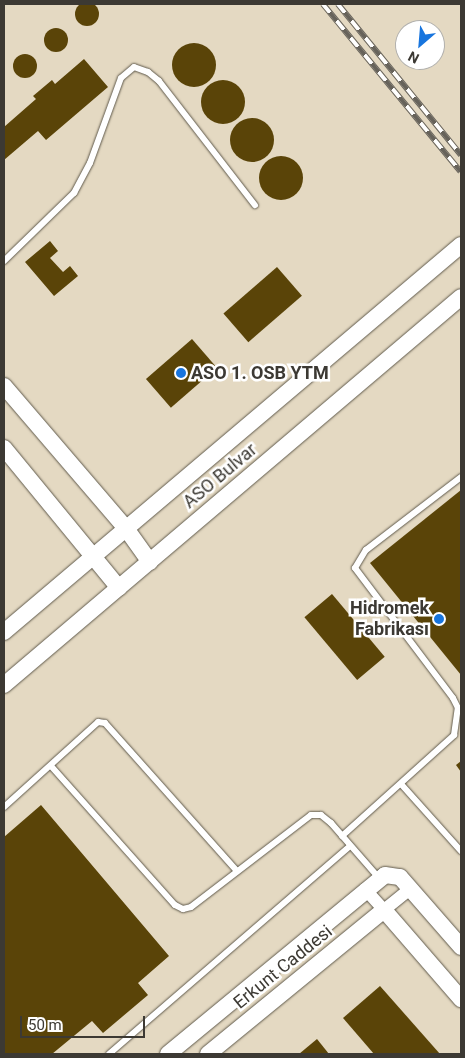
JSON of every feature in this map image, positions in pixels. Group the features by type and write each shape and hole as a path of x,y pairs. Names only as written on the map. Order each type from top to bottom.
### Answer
{"street":[{"name":"ASO Bulvar","path":"4,632 93,554 455,250"},
{"name":"ASO Bulvar","path":"4,685 461,297"},
{"path":"4,386 125,527 150,562"},
{"path":"4,448 119,588"},
{"path":"168,1054 378,878 385,875 400,877 461,947"},
{"path":"365,889 461,999"},
{"path":"384,910 410,889"},
{"name":"Erkunt Caddesi","path":"208,1054 384,910"}],"lane":[{"path":"4,261 74,193 90,163 121,78 134,67 148,72 159,81 255,205"},
{"path":"342,836 449,743 454,735 458,708 444,683 355,568 366,550 461,477"},
{"path":"4,807 98,722 105,723 236,870"},
{"path":"51,766 175,905 183,909 190,907 236,870 312,814 321,816 342,836 378,878"},
{"path":"401,784 461,851"},
{"path":"109,1054 350,846"}],"shaded area":[{"path":"4,4 461,4 461,1054 4,1054"}],"building":[{"path":"87,2 92,3 98,9 98,19 92,25 87,26 82,25 76,19 75,14 76,9 82,3"},
{"path":"56,28 65,31 68,40 65,49 56,52 47,49 44,40 47,31"},
{"path":"194,43 206,47 212,53 216,65 212,77 206,83 194,87 182,83 176,77 172,65 176,53 182,47"},
{"path":"25,54 34,57 37,66 34,75 25,78 16,75 13,66 16,57"},
{"path":"84,59 108,87 46,140 38,131 4,160 4,127 36,99 33,96 52,80 55,84"},
{"path":"223,80 235,84 241,90 245,102 241,114 235,120 223,124 211,120 205,114 201,102 205,90 211,84"},
{"path":"252,118 264,122 270,128 274,140 270,152 264,158 252,162 240,158 234,152 230,140 234,128 240,122"},
{"path":"281,156 293,160 299,166 303,178 299,190 293,196 281,200 269,196 263,190 259,178 263,166 269,160"},
{"path":"50,241 58,251 50,258 63,272 70,266 78,276 54,296 25,262"},
{"path":"277,267 302,296 248,342 223,314"},
{"name":"ASO 1. OSB YTM","path":"192,339 217,368 171,408 146,379"},
{"name":"Hidromek Fabrikası","path":"461,490 461,675 370,563"},
{"path":"332,594 385,657 357,680 304,617"},
{"path":"461,761 461,772 456,765"},
{"path":"41,805 169,956 138,983 148,995 103,1033 92,1021 52,1054 4,1054 4,837"},
{"path":"380,986 440,1054 374,1054 343,1018"},
{"path":"317,1039 329,1054 299,1054"}],"railway":[{"path":"323,4 461,172"},
{"path":"338,4 461,155"}],"place":[{"name":"ASO 1. OSB YTM","path":"181,373"},
{"name":"Hidromek Fabrikası","path":"439,619"}]}
